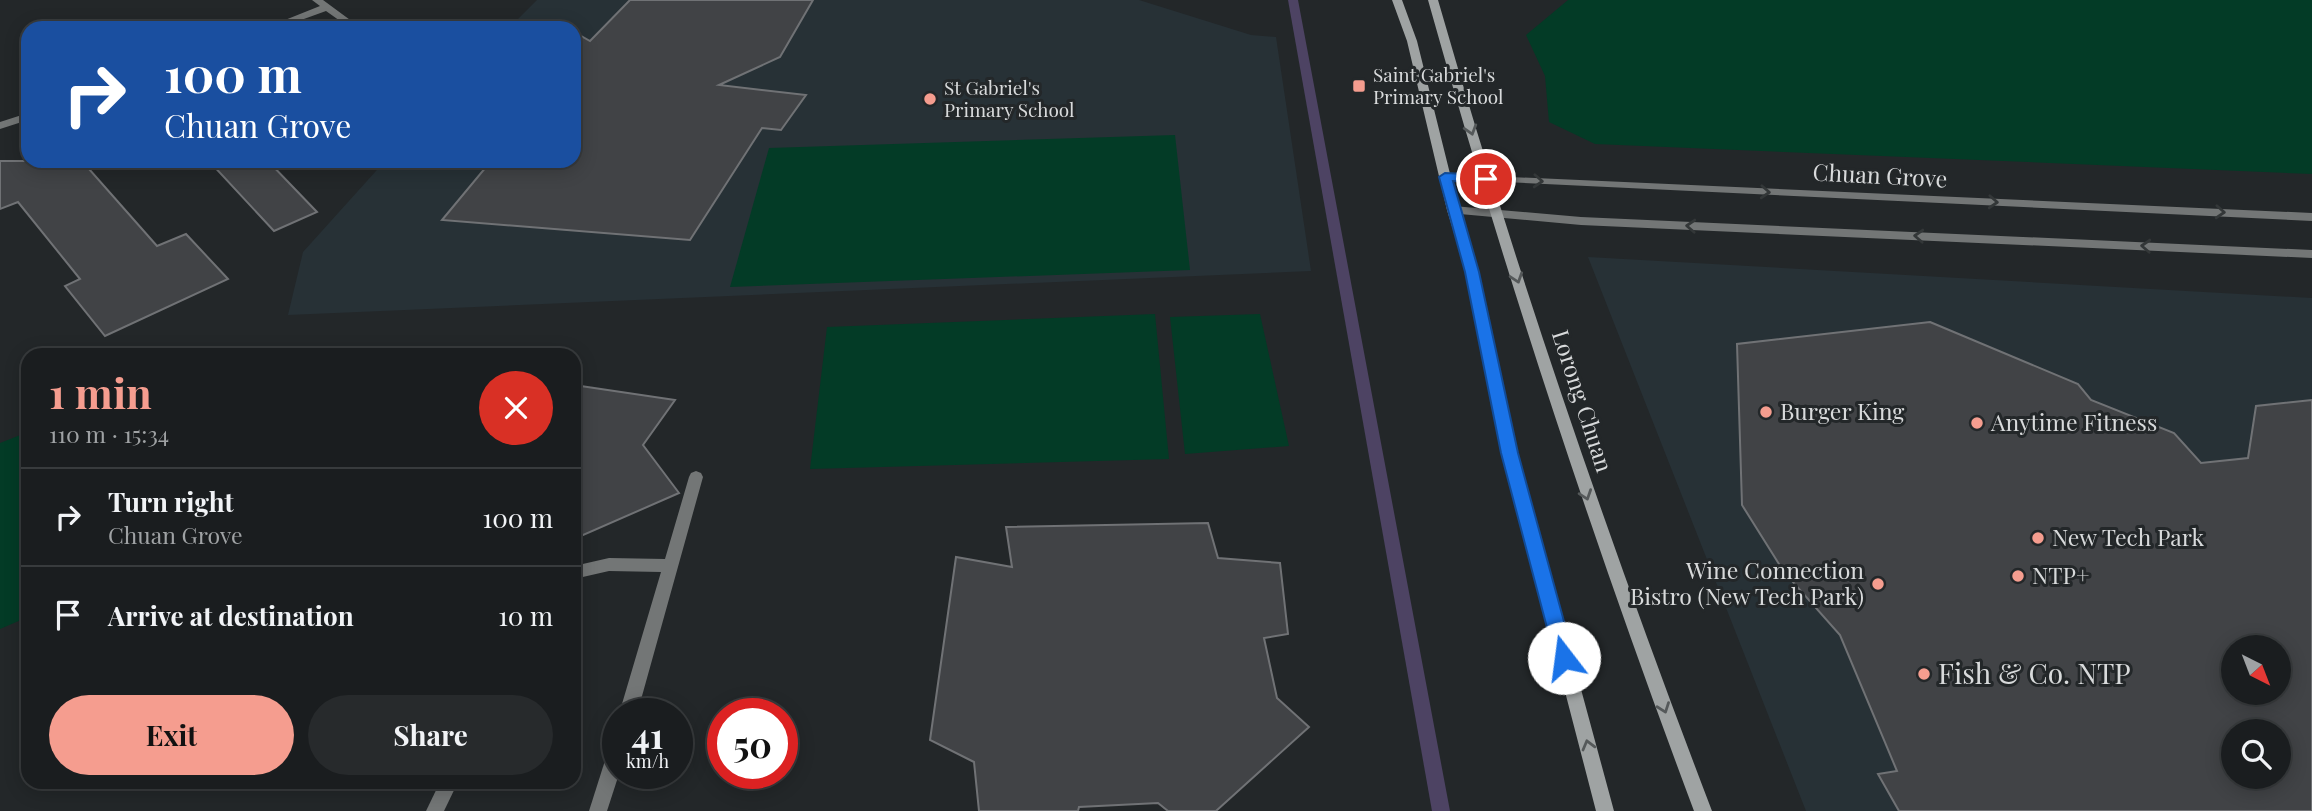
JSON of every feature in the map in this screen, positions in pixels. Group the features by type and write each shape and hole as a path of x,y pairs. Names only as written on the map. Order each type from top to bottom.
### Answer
{"main road":[{"path":"1397,0 1412,41 1453,210 1472,272 1510,453 1605,811"},
{"name":"Lorong Chuan","path":"1433,0 1496,213 1585,491 1703,811"}],"street":[{"path":"317,0 346,21"},
{"path":"289,21 327,7"},
{"path":"0,126 21,118"},
{"name":"Chuan Grove","path":"1445,177 2312,217"},
{"path":"1453,210 1581,221 2312,254"},
{"path":"633,698 696,477"},
{"path":"581,570 618,564 670,566"},
{"path":"435,811 446,789"},
{"path":"598,811 605,789"}],"shaded area":[{"name":"St Gabriel's Primary School","path":"537,0 1139,0 1251,35 1276,37 1311,271 288,315 303,252 379,168 581,168 581,21 516,21"},
{"name":"New Tech Park","path":"1588,257 2312,298 2312,811 1806,811"}],"green space":[{"path":"1568,0 2312,0 2312,174 1595,144 1549,122 1545,76 1526,35"},
{"path":"1175,135 1190,270 730,287 769,148"},
{"path":"1155,314 1169,459 810,469 827,327"},
{"path":"1260,314 1289,446 1185,454 1170,317"},
{"path":"21,435 21,620 0,629 0,443"}],"building":[{"path":"630,0 813,0 780,57 719,85 806,95 781,130 762,128 690,240 442,220 485,168 581,168 581,36 590,41"},
{"path":"0,161 21,161 21,168 88,168 157,246 186,234 228,279 105,336 65,286 80,279 18,202 0,209"},
{"path":"216,168 275,168 317,212 274,231"},
{"name":"New Tech Park","path":"1930,322 2078,384 2091,400 2174,433 2201,463 2248,458 2256,406 2312,400 2312,811 1899,811 1878,774 1897,771 1840,635 1784,572 1742,505 1737,344"},
{"path":"581,386 675,400 643,445 679,493 581,536"},
{"path":"1208,523 1218,558 1280,563 1288,634 1264,638 1277,698 1309,727 1216,811 1168,811 1158,803 1079,807 1078,811 979,811 974,762 930,740 956,557 1012,567 1006,527"}],"waterway":[{"path":"1293,0 1441,811"}],"place":[{"name":"Saint Gabriel's Primary School","path":"1359,86"},
{"name":"St Gabriel's Primary School","path":"930,99"},
{"name":"Burger King","path":"1766,412"},
{"name":"Anytime Fitness","path":"1977,423"},
{"name":"New Tech Park","path":"2038,538"},
{"name":"NTP+","path":"2018,576"},
{"name":"Wine Connection Bistro (New Tech Park)","path":"1878,584"},
{"name":"Fish & Co. NTP","path":"1924,674"}],"route":[{"path":"1486,179 1445,177 1472,272 1510,453 1564,658"}]}
